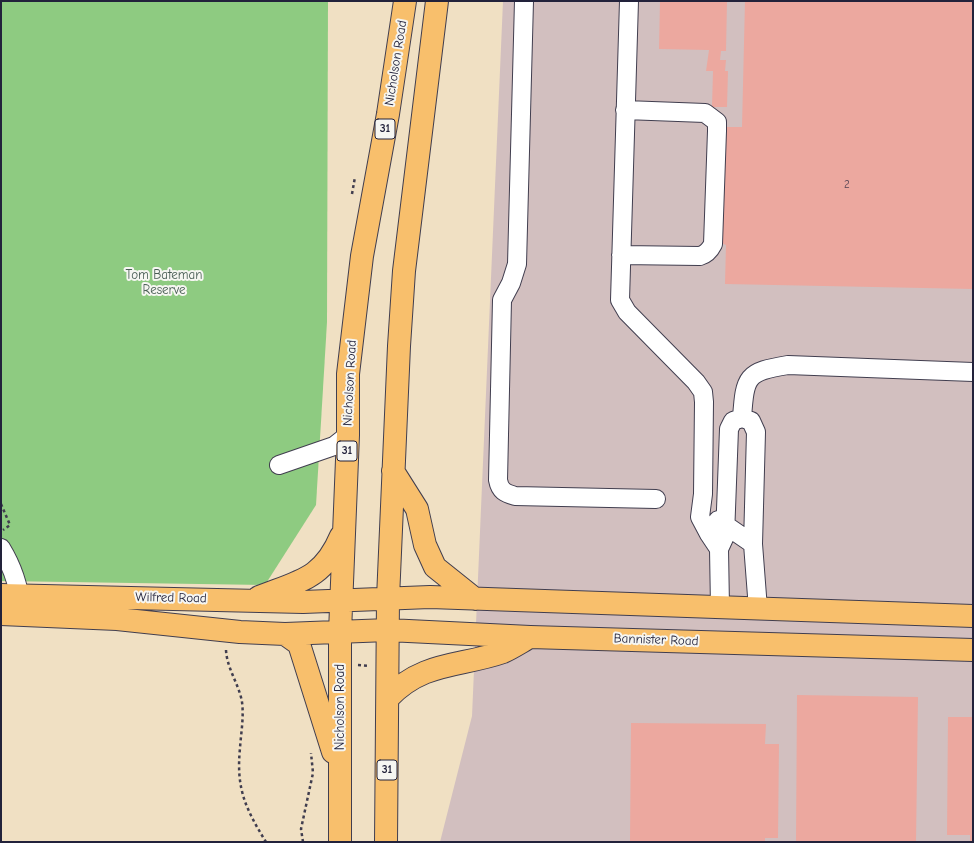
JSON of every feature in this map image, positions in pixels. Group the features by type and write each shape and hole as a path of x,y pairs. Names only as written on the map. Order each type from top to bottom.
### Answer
{"main road":[{"name":"Nicholson Road","path":"340,842 340,632 348,435 348,374 362,256 388,114 405,1"},
{"name":"31","path":"386,842 388,598 393,471 404,271 437,1"},
{"path":"393,471 417,509 425,545 435,567 475,599"},
{"path":"251,600 308,578 325,565 334,554 344,529"},
{"path":"342,600 388,598 475,599 973,616"},
{"name":"Wilfred Road","path":"11,605 251,600 303,602 342,600"},
{"name":"Wilfred Road","path":"11,605 117,619 240,632 285,634 340,632"},
{"name":"Bannister Road","path":"340,632 388,630 530,637 973,650"},
{"path":"285,634 299,644 339,775"},
{"path":"388,698 397,689 438,666 504,652 530,637"}],"lane":[{"path":"524,1 517,264 511,283 502,300 498,480 500,487 506,493 515,496 656,499"},
{"path":"629,1 620,300 627,312 696,382 702,392 704,402 703,503 700,517 719,549"},
{"path":"621,255 700,256 705,255 710,250 713,244 717,131 717,122 705,113 625,110"},
{"path":"742,418 744,387 753,375 763,369 788,365 973,372"},
{"path":"720,607 719,549 725,536 730,429 733,421 742,418 751,421 756,432 752,544 758,609"},
{"path":"279,465 334,446 348,435"},
{"path":"703,503 710,515 752,544"},
{"path":"1,548 12,569 11,605"}],"path":[{"path":"1,504 10,525 3,530"},
{"path":"226,646 229,666 242,702 238,762 240,790 256,826 266,842"},
{"path":"303,842 301,829 313,773 311,747"}],"shaded area":[{"path":"503,1 973,1 973,842 440,842 472,716"}],"green space":[{"name":"Tom Bateman Reserve","path":"1,1 328,1 327,322 316,505 265,585 1,581"}],"building":[{"path":"660,1 727,1 726,51 721,51 720,60 726,60 725,71 728,71 727,107 712,107 713,71 706,71 709,50 659,49"},
{"path":"745,1 973,1 973,289 725,284 726,245 719,242 724,127 742,127"},
{"path":"797,695 918,697 916,842 796,842"},
{"path":"948,717 973,717 973,842 970,842 970,835 947,835"},
{"path":"631,723 766,724 765,744 779,744 778,838 765,838 765,842 630,842"}]}
